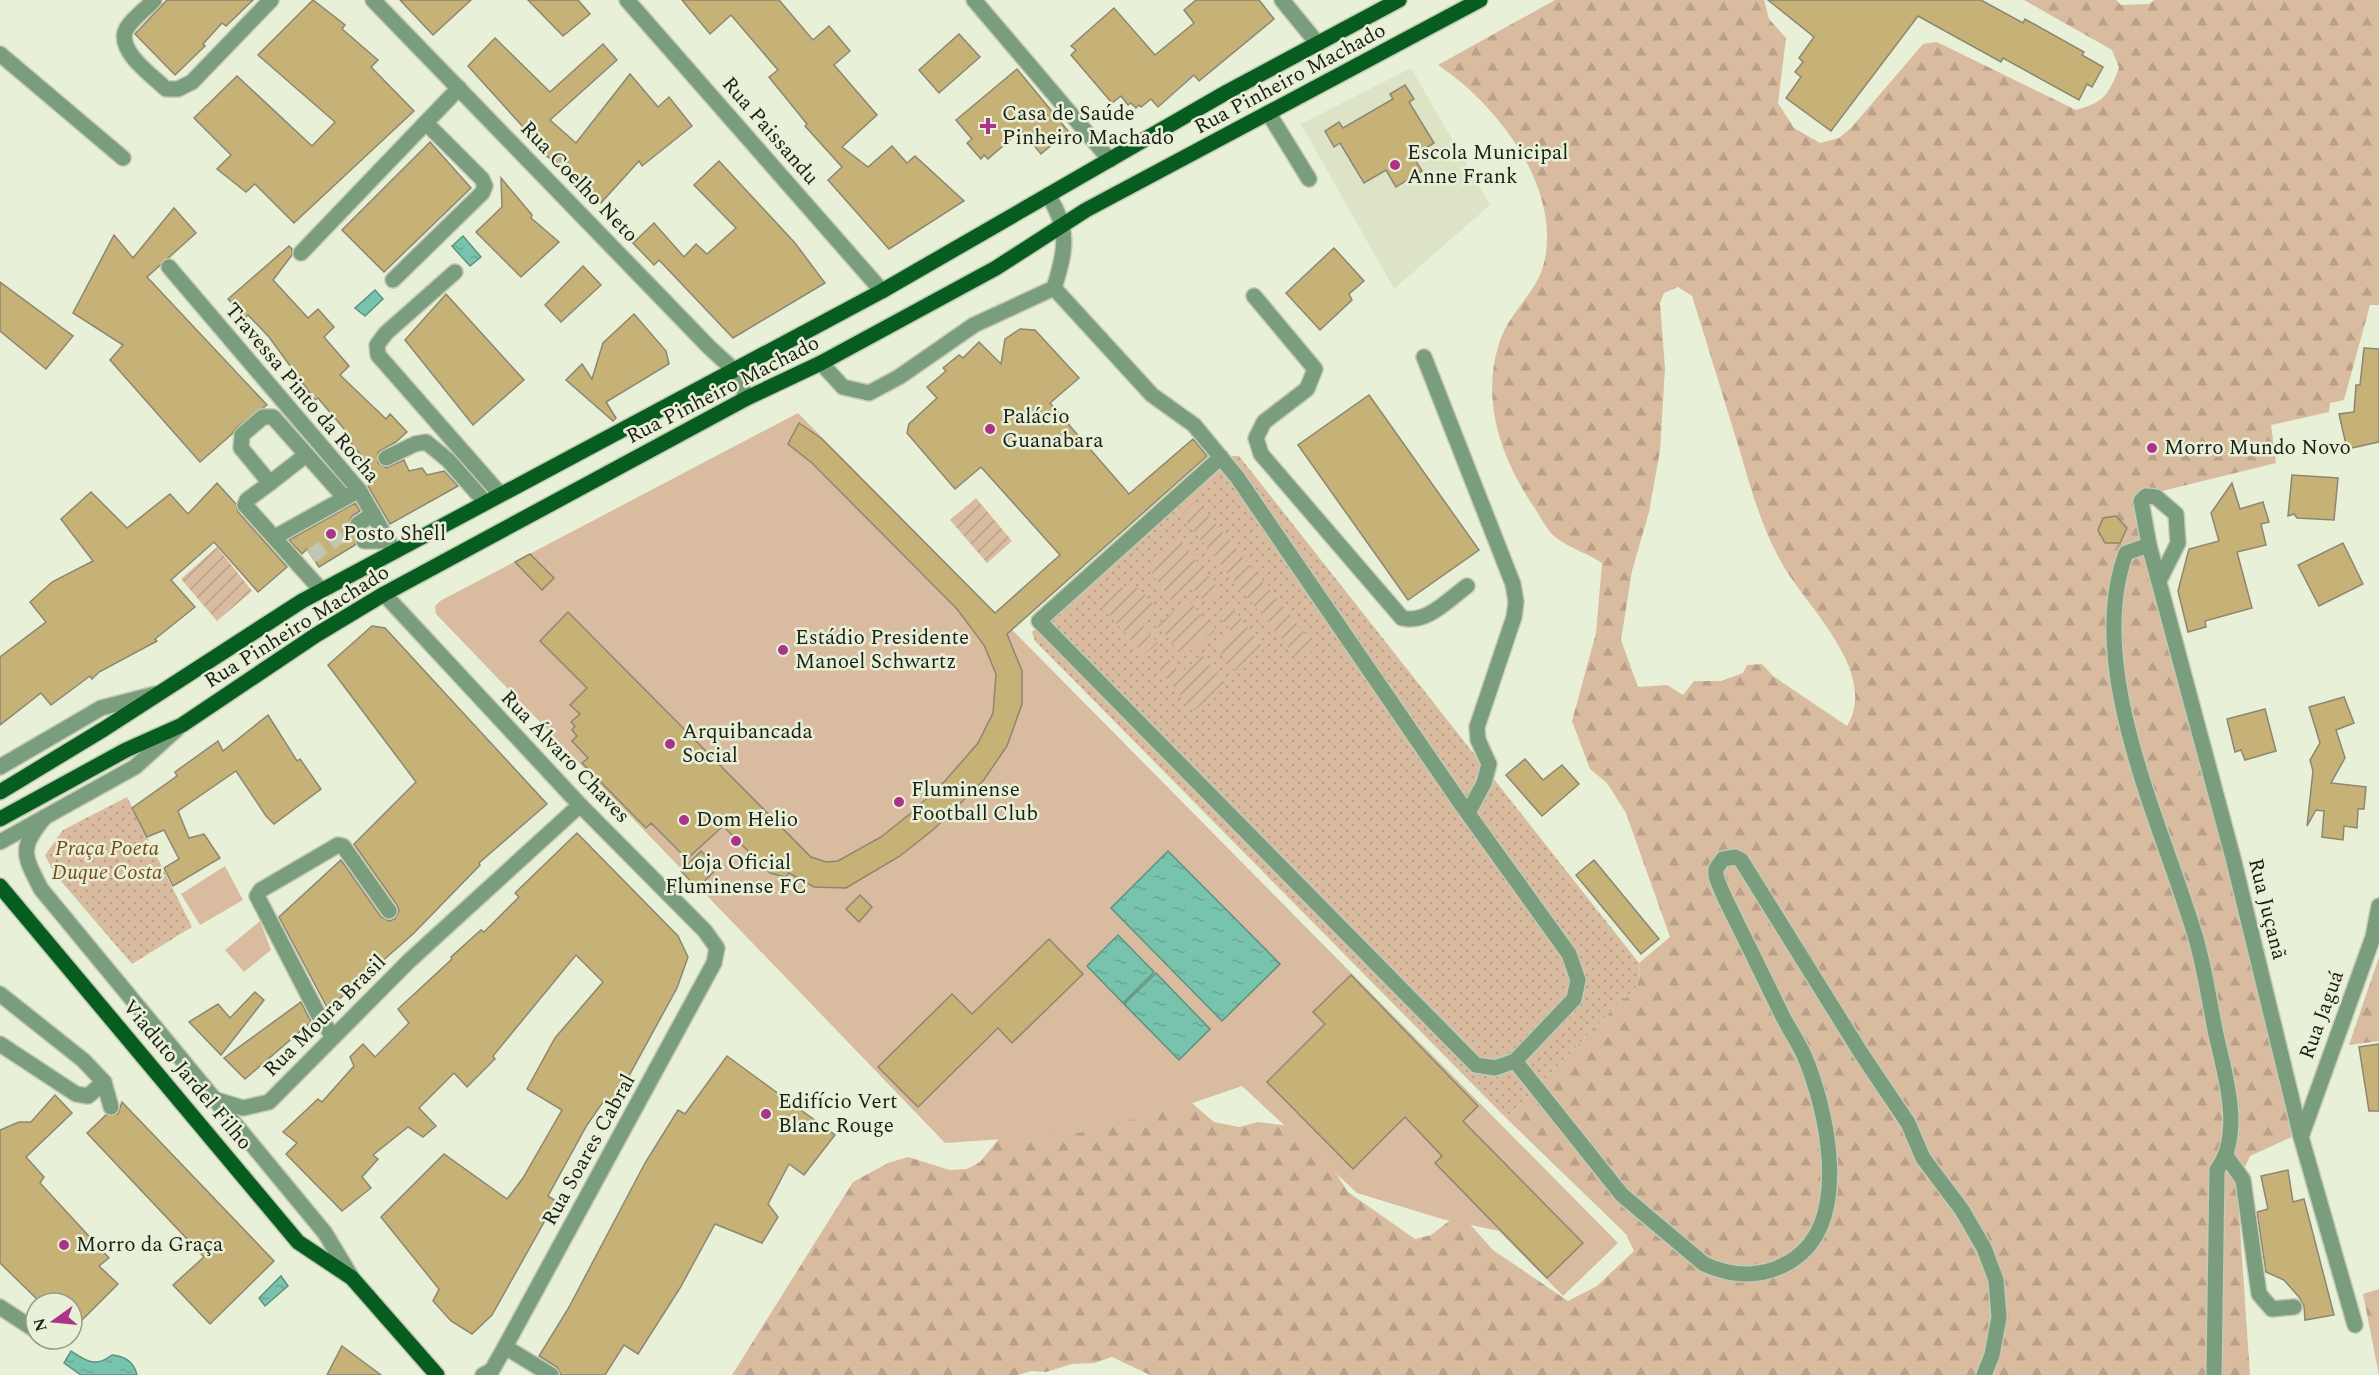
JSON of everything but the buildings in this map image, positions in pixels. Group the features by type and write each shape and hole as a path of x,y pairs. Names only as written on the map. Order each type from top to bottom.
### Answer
{"main road":[{"name":"Rua Pinheiro Machado","path":"158,693 391,546 485,502 882,291 1110,160 1399,0"},
{"name":"Rua Pinheiro Machado","path":"182,725 316,635 384,594 747,398 821,363 996,268 1063,224 1480,0"},
{"path":"0,792 104,729 158,693"},
{"path":"0,819 126,750 182,725"},
{"name":"Viaduto Jardel Filho","path":"0,886 298,1242 352,1278 437,1375"}],"street":[{"path":"154,0 126,30 124,41 129,52 166,88 178,89 192,82 271,0"},
{"name":"Rua Coelho Neto","path":"373,0 710,348 734,370 747,398"},
{"name":"Rua Paissandu","path":"627,0 882,291"},
{"path":"974,0 1110,160"},
{"path":"1282,0 1318,44"},
{"path":"0,54 123,158"},
{"path":"300,254 459,88"},
{"path":"1269,114 1309,179"},
{"path":"393,280 482,193 485,186 482,179 426,123"},
{"path":"821,363 843,387 869,393 899,377 974,325 1054,288 1065,253 1063,224 1048,195"},
{"name":"Travessa Pinto da Rocha","path":"169,267 359,490 391,546"},
{"path":"455,272 386,333 377,345 378,355 500,494"},
{"path":"1054,288 1152,395 1194,425 1221,457 1468,813 1569,954 1578,980 1574,999 1515,1061 1496,1068 1476,1065 1039,621 1221,457"},
{"path":"1254,297 1315,369 1307,389 1264,422 1256,438 1262,454 1402,618 1412,621 1426,617 1467,586"},
{"path":"1424,357 1513,584 1516,602 1514,617 1477,727 1478,740 1489,764 1484,783 1468,813"},
{"path":"270,483 241,448 240,443 242,435 263,417 273,417 345,498"},
{"path":"386,458 415,444 426,442 448,460 485,502"},
{"path":"306,455 247,500 245,505 275,537 305,560 321,590"},
{"path":"275,537 359,490"},
{"name":"Rua Juçanã","path":"2160,579 2178,543 2176,514 2156,497 2146,496 2141,501 2150,545 2233,858 2301,1137 2355,1325"},
{"path":"358,524 373,514"},
{"path":"363,541 391,546"},
{"path":"2150,545 2126,553 2113,602 2121,695 2136,755 2195,933 2231,1112 2227,1157 2217,1170 2214,1375"},
{"name":"Rua Álvaro Chaves","path":"384,594 580,805 705,931 717,948"},
{"name":"Rua Pinheiro Machado","path":"0,767 101,708 158,693"},
{"name":"Rua Pinheiro Machado","path":"0,842 135,767 182,725"},
{"name":"Rua Moura Brasil","path":"217,1100 243,1108 269,1102 409,961 580,805"},
{"path":"45,817 27,838 29,866 41,889 326,1233 352,1278"},
{"path":"333,1037 318,1014 257,896 261,890 338,845 343,846 388,910"},
{"path":"1515,1061 1622,1195 1704,1264 1730,1273 1751,1274 1772,1271 1797,1257 1816,1236 1827,1209 1829,1176 1827,1141 1816,1089 1804,1055 1716,876 1716,869 1723,859 1735,857 1741,860 1861,1053 1908,1123 1923,1158 1962,1210 1984,1248 1996,1280 1999,1317 1992,1355 1984,1375"},
{"name":"Rua Jaguá","path":"2301,1137 2370,946 2379,906"},
{"name":"Rua Soares Cabral","path":"488,1373 506,1347 714,963 717,948"},
{"path":"0,994 83,1060 104,1082 111,1107"},
{"path":"0,1044 76,1094 88,1096 104,1082"},
{"path":"2227,1157 2243,1180 2259,1294 2272,1309 2294,1307"},
{"path":"0,1306 24,1323"},
{"path":"506,1347 551,1375"}],"shaded area":[{"name":"Escola Municipal Anne Frank","path":"1411,68 1490,205 1394,289 1301,124"}],"green space":[{"path":"1555,0 1764,0 1769,19 1786,38 1778,103 1794,128 1820,143 1839,138 1851,128 1923,44 1937,42 2076,110 2099,101 2112,85 2119,68 2112,50 2024,0 2116,0 2121,5 2149,4 2154,0 2379,0 2379,305 2370,305 2344,400 2330,403 2329,412 2271,425 2276,463 2134,498 2171,651 2160,579 2294,1136 2250,1156 2237,1184 2250,1375 1150,1375 1112,1357 1094,1363 1072,1364 1046,1372 1031,1371 1018,1375 732,1375 853,1182 888,1163 908,1157 950,1170 967,1169 980,1162 1034,1096 1131,1051 1214,1122 1239,1127 1258,1122 1289,1126 1330,1164 1348,1192 1415,1239 1431,1235 1453,1218 1467,1221 1493,1250 1568,1301 1597,1286 1634,1251 1626,1234 1506,1118 1619,1003 1634,991 1640,976 1639,963 1670,937 1626,813 1607,783 1590,769 1572,721 1596,633 1602,563 1559,540 1551,533 1513,470 1497,428 1493,406 1492,383 1501,338 1505,328 1536,283 1544,263 1547,235 1543,206 1534,178 1520,150 1502,125 1482,102 1438,65","holes":["1678,287 1692,296 1769,539 1784,567 1837,642 1848,663 1854,685 1855,706 1847,726 1773,676 1762,664 1747,665 1743,673 1721,681 1694,681 1683,695 1667,685 1638,687 1621,640 1632,571 1649,512 1660,451 1665,368 1660,303 1664,293"]},
{"name":"Fluminense Football Club","path":"798,413 1618,1243 1563,1296 1499,1231 1442,1219 1357,1193 1242,1086 1175,1109 1074,1134 945,1143 436,614 435,606 440,601"},
{"path":"1230,456 1239,456 1639,963 1640,976 1634,991 1619,1003 1506,1118 1035,641 1032,632"},
{"path":"976,498 1012,541 987,563 950,520"},
{"path":"1195,501 1199,503 1316,647 1299,661 1183,518 1182,514"},
{"path":"1178,537 1220,591 1205,603 1191,585 1172,600 1152,575 1153,557"},
{"path":"217,547 252,591 217,621 181,579"},
{"path":"1118,588 1139,588 1158,610 1142,624 1158,643 1144,655 1100,604"},
{"path":"1189,600 1215,631 1183,657 1157,625"},
{"path":"1229,603 1264,649 1236,673 1215,647 1232,633 1217,613"},
{"path":"1202,655 1226,684 1194,711 1157,667 1168,658 1180,673"},
{"name":"Praça Poeta Duque Costa","path":"127,797 192,927 132,964 54,873 45,855 63,830"},
{"path":"225,866 243,900 200,925 181,894"},
{"path":"260,921 271,950 244,972 225,950"},
{"path":"2379,957 2379,1041 2349,1045"},
{"path":"2379,1289 2379,1375 2363,1294"}],"water":[{"path":"463,236 481,257 470,266 452,246"},
{"path":"375,290 383,299 365,316 355,308"},
{"path":"1168,851 1280,964 1222,1021 1111,908"},
{"path":"1118,935 1154,972 1123,1003 1087,966"},
{"path":"1156,973 1210,1029 1179,1060 1124,1004"},
{"path":"281,1276 288,1286 265,1306 259,1298"},
{"path":"71,1351 91,1362 101,1361 112,1355 131,1363 137,1375 81,1375 64,1363"}],"tunnel":[{"path":"311,556 358,524"}],"place":[{"name":"Casa de Saúde Pinheiro Machado","path":"988,126"},
{"name":"Escola Municipal Anne Frank","path":"1395,165"},
{"name":"Palácio Guanabara","path":"990,429"},
{"name":"Morro Mundo Novo","path":"2152,448"},
{"name":"Posto Shell","path":"331,534"},
{"name":"Estádio Presidente Manoel Schwartz","path":"783,650"},
{"name":"Arquibancada Social","path":"670,744"},
{"name":"Fluminense Football Club","path":"899,802"},
{"name":"Dom Helio","path":"684,820"},
{"name":"Loja Oficial Fluminense FC","path":"736,841"},
{"name":"Edifício Vert Blanc Rouge","path":"766,1114"},
{"name":"Morro da Graça","path":"64,1245"}]}
